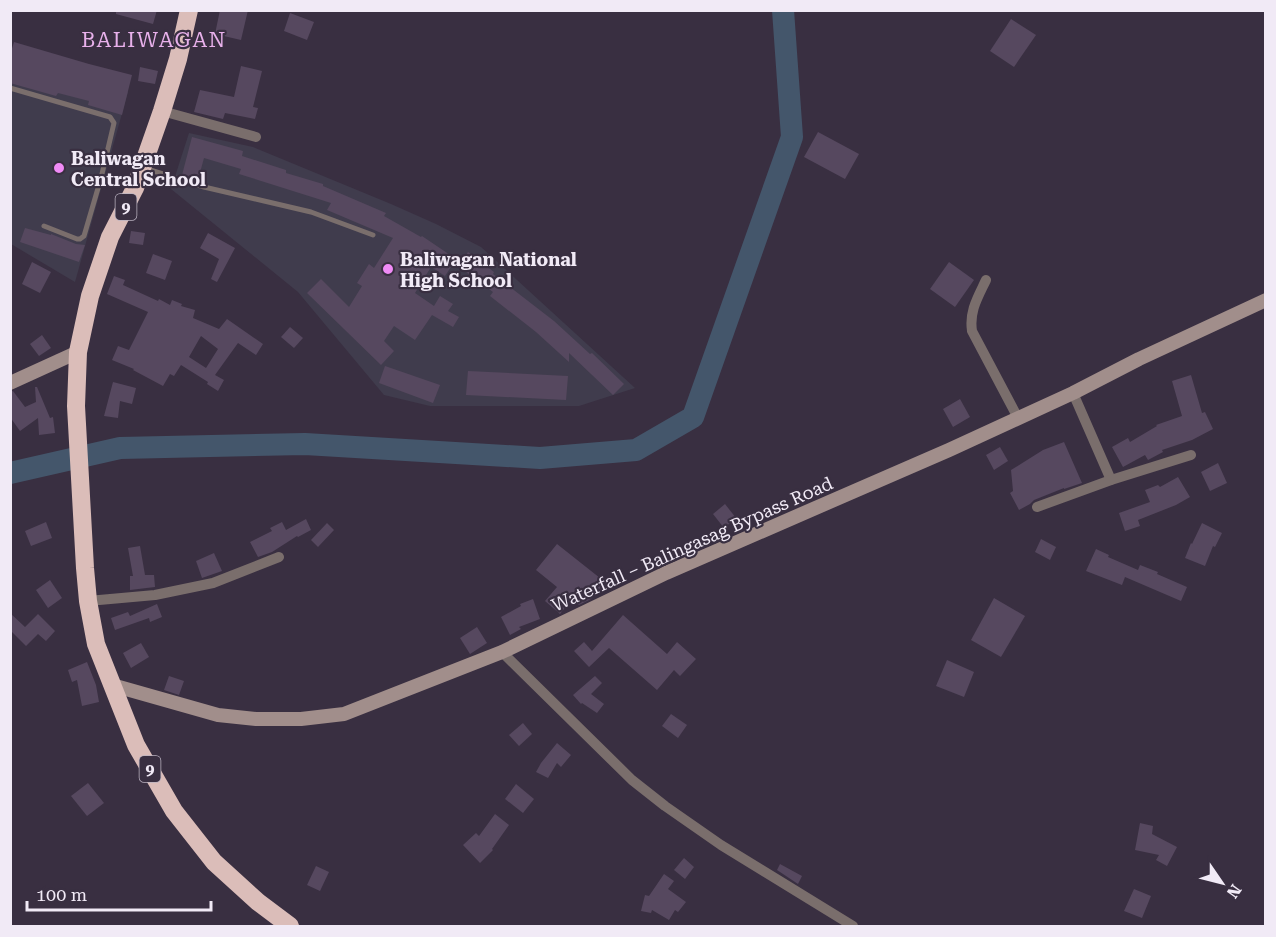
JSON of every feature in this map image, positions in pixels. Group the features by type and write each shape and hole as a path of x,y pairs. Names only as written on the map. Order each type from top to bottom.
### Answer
{"highway":[{"name":"9","path":"189,10 178,59 162,111 135,188 110,237 90,296 78,352 76,406 88,601 96,644 136,745 174,811 214,862 231,879 290,927"}],"main road":[{"name":"Waterfall ‒ Balingasag Bypass Road","path":"112,685 218,714 256,719 301,719 344,714 502,652 666,573 1073,393 1139,359 1266,300"},
{"path":"10,383 78,352"}],"street":[{"path":"162,111 256,137"},
{"path":"986,280 970,320 972,331 1018,418"},
{"path":"1073,393 1111,480"},
{"path":"1037,507 1111,480 1191,455"},
{"path":"88,601 154,595 213,583 279,557"},
{"path":"502,652 632,780 665,806 721,845 853,927"}],"lane":[{"path":"10,88 110,117 114,123 101,178 82,239 44,226"},
{"path":"142,167 204,187 312,212 374,235"},
{"path":"101,178 135,188"}],"shaded area":[{"name":"Baliwagan Central School","path":"11,60 128,92 75,282 11,244"},
{"name":"Baliwagan National High School","path":"189,133 253,147 391,204 481,247 635,388 579,406 430,406 384,395 298,292 171,189"}],"building":[{"path":"116,10 157,10 153,24 116,14"},
{"path":"220,10 248,10 241,40 215,34"},
{"path":"290,13 314,22 307,40 284,31"},
{"path":"1011,19 1036,35 1014,67 990,51"},
{"path":"14,42 132,75 122,115 88,105 89,101 58,93 56,96 10,83 10,55"},
{"path":"241,66 262,71 253,107 258,108 255,119 225,113 223,119 194,112 200,90 234,97"},
{"path":"140,67 158,71 155,84 138,81"},
{"path":"818,132 859,154 845,179 804,157"},
{"path":"192,137 243,151 242,156 323,184 323,186 386,213 384,216 422,236 456,259 445,276 431,267 415,293 434,306 440,296 453,304 448,311 459,317 453,327 432,315 415,340 394,326 384,341 394,351 381,365 307,293 321,279 349,307 362,286 357,283 369,264 374,268 393,238 327,210 331,203 239,174 241,169 204,158 198,180 182,175"},
{"path":"25,228 85,245 79,262 20,242"},
{"path":"131,231 145,233 143,245 129,243"},
{"path":"208,233 235,248 217,282 211,279 219,259 200,248"},
{"path":"468,252 554,321 590,354 592,353 624,384 613,395 569,353 569,362 536,332 490,296 493,292 458,266"},
{"path":"153,254 172,261 165,280 146,273"},
{"path":"32,262 51,272 40,293 22,284"},
{"path":"949,262 974,280 955,307 930,289"},
{"path":"114,276 125,280 123,285 158,301 159,299 170,305 172,300 182,304 181,306 195,310 193,318 219,329 227,319 263,344 256,355 238,343 215,375 224,380 218,391 181,365 174,376 170,374 163,386 134,369 112,360 118,346 129,350 148,312 107,294","holes":["201,336 218,349 206,368 189,357"]},
{"path":"290,327 303,338 294,348 281,337"},
{"path":"42,335 51,348 39,356 30,344"},
{"path":"385,366 440,385 433,403 379,383"},
{"path":"468,371 568,376 566,400 466,395"},
{"path":"1191,375 1202,413 1205,412 1213,429 1192,440 1162,450 1163,452 1148,460 1145,455 1123,467 1112,447 1128,438 1130,442 1156,425 1182,416 1172,381"},
{"path":"113,382 136,388 132,404 120,401 118,418 104,416"},
{"path":"35,387 37,387 50,418 53,417 55,433 39,435 38,418 20,431 10,417 10,392 13,391 25,407 36,402"},
{"path":"960,399 970,417 953,427 943,409"},
{"path":"1064,442 1082,483 1034,500 1019,510 1010,493 1013,491 1011,470 1043,450"},
{"path":"1000,447 1008,461 994,470 986,455"},
{"path":"1218,463 1227,483 1210,491 1201,472"},
{"path":"1178,477 1190,497 1138,520 1140,526 1125,531 1119,513 1150,502 1145,490 1158,485 1160,487"},
{"path":"725,504 736,518 724,528 713,514"},
{"path":"306,519 311,530 272,552 258,557 250,542 272,531 270,528 282,522 286,530"},
{"path":"46,522 52,538 31,546 25,531"},
{"path":"327,523 334,530 318,547 311,540"},
{"path":"1202,523 1222,533 1215,547 1213,546 1205,566 1185,558"},
{"path":"1041,539 1056,547 1050,560 1035,552"},
{"path":"557,544 605,582 591,599 579,605 572,599 560,614 545,601 557,587 536,570"},
{"path":"140,546 145,575 154,575 155,587 130,590 130,576 133,576 128,548"},
{"path":"1096,549 1138,570 1140,565 1187,587 1181,601 1125,577 1122,585 1086,571"},
{"path":"214,553 222,571 202,578 196,561"},
{"path":"50,580 62,598 48,608 36,590"},
{"path":"994,598 1025,616 1001,657 971,640"},
{"path":"533,599 540,619 519,627 521,629 510,635 501,617 521,606 520,604"},
{"path":"157,604 162,617 150,622 149,618 115,630 111,618 128,612 130,616"},
{"path":"10,613 25,627 38,614 55,631 46,641 38,634 26,646 10,630"},
{"path":"623,615 667,654 677,642 696,659 680,676 674,670 657,690 609,648 589,667 574,651 584,642 592,651"},
{"path":"477,627 487,643 470,654 460,638"},
{"path":"141,643 149,657 131,668 123,653"},
{"path":"947,660 974,672 964,697 936,686"},
{"path":"87,662 96,685 99,702 82,706 77,680 72,682 68,670"},
{"path":"169,676 184,681 179,695 164,690"},
{"path":"595,676 602,683 591,694 604,704 597,713 581,704 573,695"},
{"path":"671,714 687,725 678,738 662,726"},
{"path":"523,723 532,734 519,746 509,735"},
{"path":"557,743 571,755 561,767 557,763 548,778 536,772"},
{"path":"88,783 104,803 87,816 71,796"},
{"path":"516,784 534,799 523,813 505,799"},
{"path":"495,814 509,825 493,850 480,863 463,845 476,833 479,836"},
{"path":"1140,823 1153,826 1152,834 1177,847 1167,866 1156,860 1159,855 1135,850"},
{"path":"684,858 694,867 685,879 674,870"},
{"path":"780,864 802,876 798,884 777,870"},
{"path":"316,866 329,872 320,891 307,885"},
{"path":"664,874 674,881 668,889 686,902 678,912 675,910 669,920 652,910 651,913 641,911 645,895 649,896"},
{"path":"1134,889 1151,896 1142,918 1124,911"}],"waterway":[{"path":"10,473 120,448 305,444 540,458 636,450 693,417 792,137 783,10"}],"place":[{"name":"Baliwagan Central School","path":"59,168"},
{"name":"Baliwagan National High School","path":"388,269"}],"district":[{"name":"BALIWAGAN","path":"154,40"}]}
